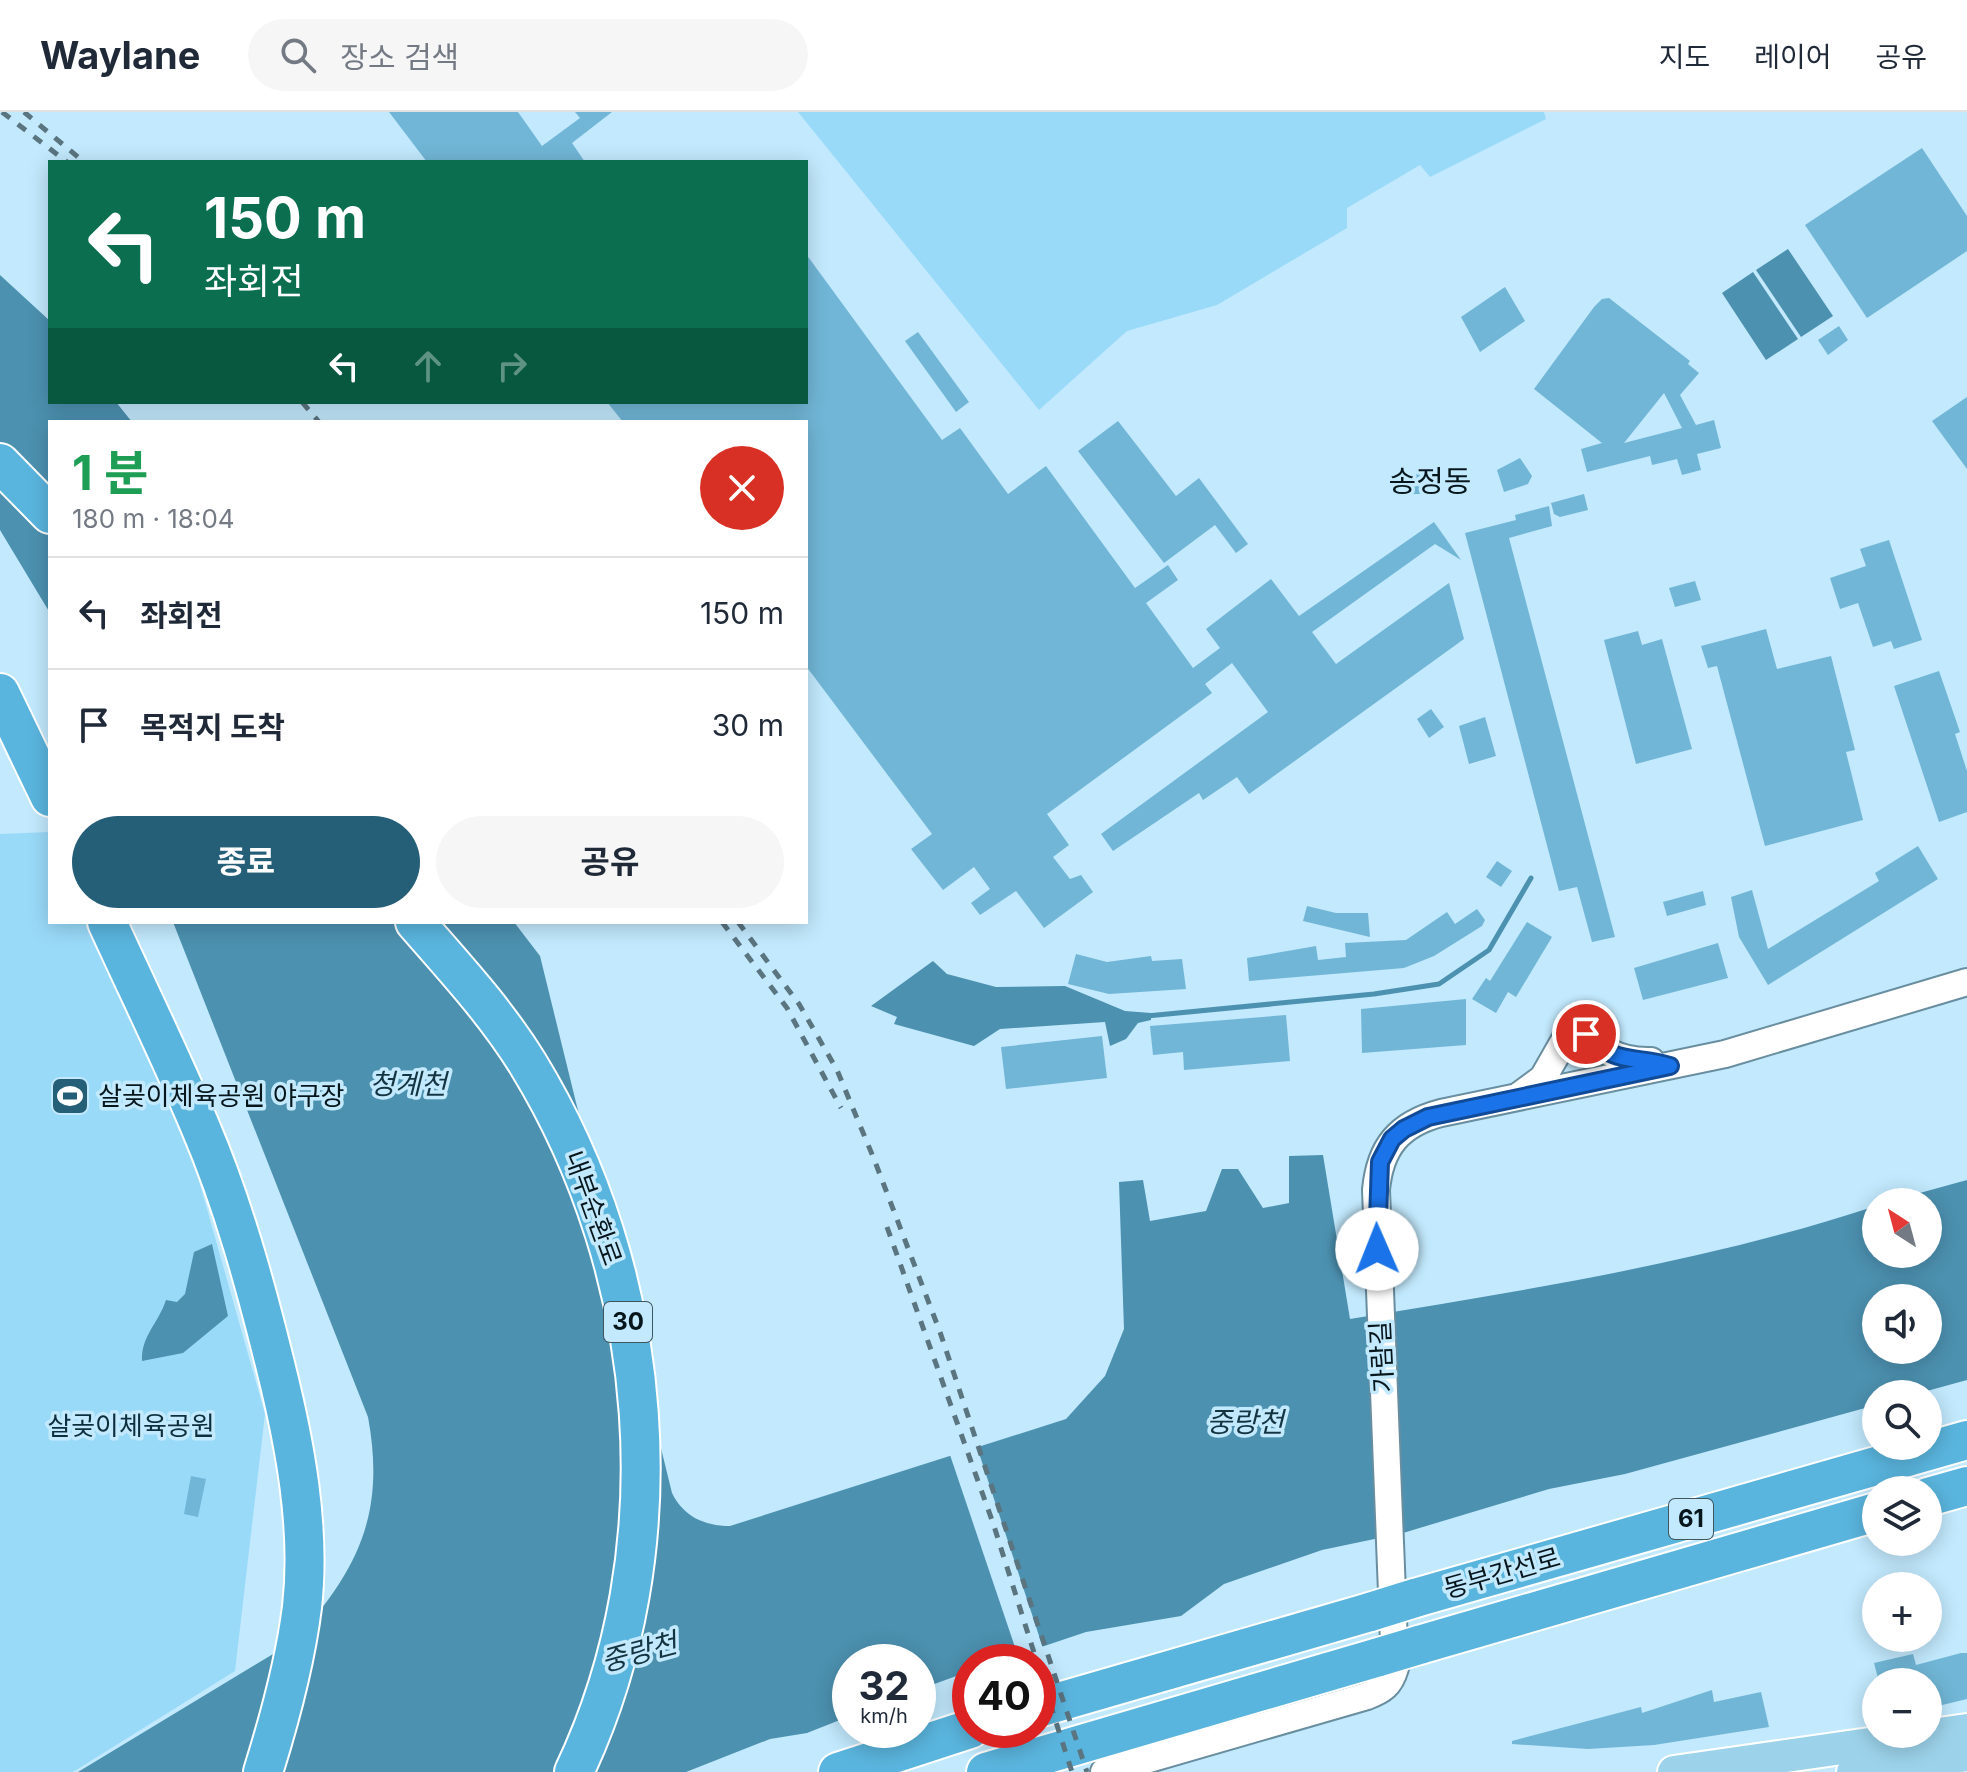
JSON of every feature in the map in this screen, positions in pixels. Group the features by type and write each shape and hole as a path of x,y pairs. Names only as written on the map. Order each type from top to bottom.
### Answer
{"highway":[{"path":"0,463 48,512"},
{"path":"0,693 48,793"},
{"path":"108,924 201,1128 257,1291 287,1412 296,1463 303,1547 302,1606 287,1691 263,1772"},
{"name":"내부순환로","path":"417,924 481,997 527,1064 561,1125 601,1220 629,1327 640,1443 638,1531 614,1661 574,1772"},
{"name":"동부간선로","path":"1056,1703 1967,1440"},
{"path":"1942,1493 1967,1486"},
{"name":"동부간선로","path":"986,1772 1862,1516"},
{"path":"838,1772 952,1735"}],"main road":[{"path":"1674,1772 1967,1730"},
{"path":"1853,1772 1967,1755"}],"street":[{"name":"가람길","path":"1104,1772 1382,1691 1391,1682 1395,1668 1393,1563 1376,1190 1385,1150 1416,1122 1461,1109 1670,1066 1796,1034 1967,982"},
{"path":"1514,1098 1533,1089 1543,1078 1575,1022 1596,1046 1620,1059 1670,1066"}],"green space":[{"path":"798,112 1544,112 1546,119 1430,177 1420,165 1347,208 1347,228 1217,305 1127,331 1039,410"},
{"name":"살곶이체육공원","path":"48,832 48,924 91,924 183,1124 265,1414 235,1671 73,1772 0,1772 0,834"}],"water":[{"path":"1788,249 1833,316 1801,337 1756,270"},
{"path":"1753,272 1798,339 1766,360 1722,293"},
{"path":"0,275 48,319 48,404 118,404 130,420 48,420 48,610 0,530"},
{"name":"중랑천","path":"174,924 516,924 540,956 672,1493 688,1514 720,1526 730,1526 1066,1419 1105,1376 1124,1329 1119,1182 1143,1180 1150,1221 1206,1211 1222,1169 1238,1169 1263,1208 1289,1203 1289,1156 1323,1155 1350,1319 1616,1273 1746,1243 1862,1210 1862,1268 1942,1268 1942,1188 1938,1188 1967,1180 1967,1380 1942,1387 1942,1380 1862,1380 1862,1409 1625,1474 1549,1489 1403,1533 1322,1550 1224,1584 1181,1616 1086,1632 1050,1644 952,1644 952,1678 936,1683 936,1644 832,1644 832,1723 807,1733 770,1739 686,1772 78,1772 293,1642 335,1591 350,1565 362,1539 373,1483 368,1417"},
{"path":"933,961 947,974 996,987 1065,986 1125,1011 1151,1013 1151,1020 1138,1023 1126,1039 1110,1046 1105,1022 1000,1029 974,1046 894,1024 897,1017 871,1006"},
{"path":"212,1244 228,1316 183,1353 142,1361 147,1337 166,1300 177,1302 185,1294 194,1252"}],"pier":[{"path":"976,1444 1042,1644 1014,1644 949,1452"}],"building":[{"path":"389,112 518,112 542,146 580,118 575,112 612,112 572,143 584,160 425,160"},
{"path":"1922,148 1967,216 1967,251 1867,318 1805,225"},
{"path":"808,257 942,440 960,428 1008,494 1046,466 1135,588 1168,565 1178,580 1146,603 1193,668 1220,648 1206,629 1271,579 1299,616 1434,522 1461,560 1435,544 1312,632 1336,664 1449,583 1464,639 1249,794 1237,777 1203,800 1199,793 1113,851 1101,834 1268,712 1232,663 1205,684 1212,693 1047,814 1069,845 1053,857 1070,879 1081,875 1093,892 1044,928 1016,891 980,915 971,903 990,889 974,867 943,890 911,849 932,834 808,669 808,420 621,420 609,404 808,404"},
{"path":"1505,287 1525,321 1480,352 1461,317"},
{"path":"1609,298 1690,361 1688,364 1699,373 1680,395 1696,425 1714,420 1721,448 1697,454 1701,470 1682,475 1677,459 1652,465 1650,456 1587,472 1581,449 1602,443 1534,389 1602,299","holes":["1664,393 1682,428 1624,443"]},
{"path":"1839,326 1848,340 1828,355 1818,340"},
{"path":"918,332 969,402 956,412 905,341"},
{"path":"1967,397 1967,469 1932,421"},
{"path":"1118,421 1176,496 1199,478 1248,544 1236,553 1215,525 1164,563 1078,451"},
{"path":"1520,458 1532,476 1528,484 1504,492 1497,470"},
{"path":"1405,474 1432,474 1432,494 1404,494"},
{"path":"1584,494 1588,510 1560,517 1554,514 1551,503"},
{"path":"1549,506 1552,526 1509,538 1615,937 1592,942 1577,887 1559,891 1465,533 1516,520 1515,515"},
{"path":"1889,540 1922,640 1894,649 1891,641 1873,647 1858,603 1840,609 1830,578 1866,566 1860,549"},
{"path":"1695,581 1701,600 1675,607 1669,588"},
{"path":"1766,629 1777,669 1831,656 1855,750 1846,752 1863,820 1765,846 1717,666 1708,668 1701,646"},
{"path":"1638,631 1642,645 1662,639 1692,749 1636,764 1604,640"},
{"path":"1939,671 1960,732 1955,734 1967,771 1967,812 1939,822 1894,686"},
{"path":"1431,709 1444,727 1429,738 1417,719"},
{"path":"1485,717 1496,756 1469,764 1459,726"},
{"path":"1918,846 1938,879 1768,985 1739,937 1731,897 1752,890 1768,949 1879,881 1875,873"},
{"path":"1497,861 1512,871 1501,887 1486,877"},
{"path":"1703,891 1706,905 1667,916 1663,902"},
{"path":"1307,906 1336,913 1368,913 1370,937 1303,921"},
{"path":"1477,909 1485,920 1482,926 1434,956 1404,968 1249,981 1247,958 1316,946 1318,960 1346,957 1345,943 1406,940 1447,912 1455,924"},
{"path":"1527,922 1552,937 1516,997 1508,992 1496,1013 1472,999 1486,978 1490,981"},
{"path":"1718,943 1728,978 1643,1000 1634,968"},
{"path":"1076,954 1107,962 1151,956 1152,961 1182,959 1186,989 1109,994 1068,984"},
{"path":"1466,999 1466,1045 1362,1053 1361,1009"},
{"path":"1286,1015 1290,1061 1184,1070 1183,1052 1153,1055 1150,1026"},
{"path":"1102,1036 1107,1078 1006,1089 1001,1047"},
{"path":"191,1476 206,1479 198,1517 184,1514"},
{"path":"1967,1653 1967,1699 1942,1705 1942,1668 1875,1668 1874,1663 1913,1654 1916,1665"},
{"path":"1712,1690 1714,1702 1761,1692 1769,1727 1654,1745 1588,1749 1512,1744 1512,1741 1641,1707 1642,1713"}],"waterway":[{"path":"1147,1016 1374,994 1439,984 1489,950 1531,878"}],"railway":[{"path":"2,112 64,160"},
{"path":"24,112 82,160"},
{"path":"304,404 317,420"},
{"path":"724,924 787,1008 841,1108"},
{"path":"739,924 799,1004 837,1070 874,1159 940,1332 1087,1772"},
{"path":"887,1227 993,1523 1031,1644"},
{"path":"1056,1722 1072,1772"}],"place":[{"name":"살곶이체육공원 야구장","path":"70,1096"}],"district":[{"name":"송정동","path":"1430,482"}],"route":[{"path":"1377,1249 1376,1190 1380,1162 1392,1139 1404,1129 1441,1113 1670,1066 1654,1061 1620,1059 1596,1046 1586,1034"}],"water label":[{"name":"청계천","path":"408,1084"}]}
